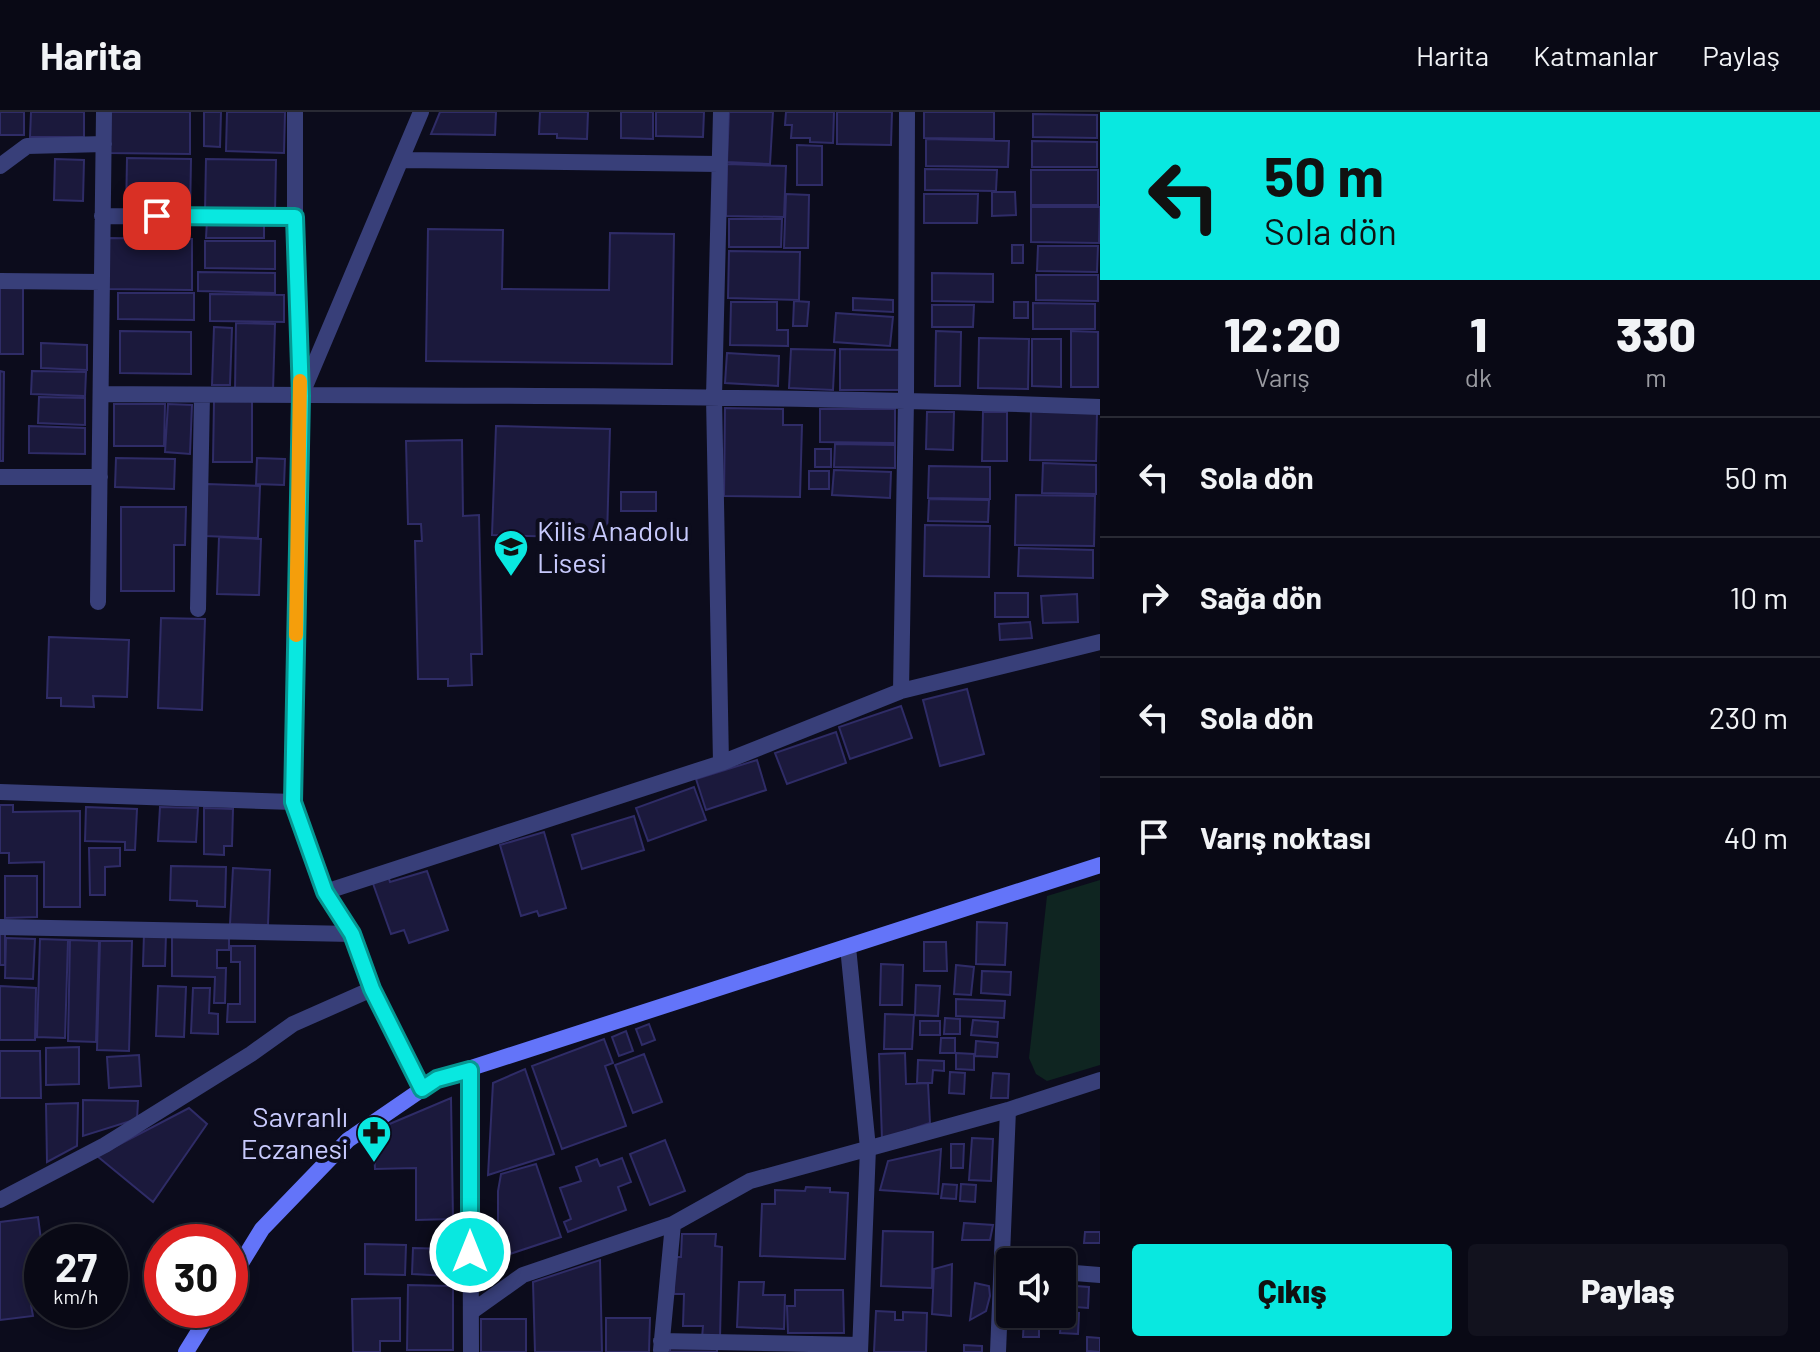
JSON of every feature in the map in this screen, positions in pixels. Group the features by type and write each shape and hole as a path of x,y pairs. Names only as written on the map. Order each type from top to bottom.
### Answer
{"street":[{"path":"98,602 104,112"},
{"path":"295,112 301,396 293,802 325,892 352,934 372,989 422,1089"},
{"path":"301,396 421,112"},
{"path":"721,112 714,397 721,763"},
{"path":"901,691 907,112"},
{"path":"0,166 27,146 104,144"},
{"path":"403,160 719,164"},
{"path":"102,216 295,217"},
{"path":"0,281 102,282"},
{"path":"102,394 714,397 1100,407"},
{"path":"198,609 202,395"},
{"path":"0,477 100,477"},
{"path":"325,892 721,763 901,691 1100,642"},
{"path":"0,792 293,802"},
{"path":"248,1252 262,1229 348,1140 437,1079 1100,865"},
{"path":"0,927 352,934"},
{"path":"673,1224 661,1347 860,1348 868,1148 848,947"},
{"path":"0,1200 105,1145 251,1054 293,1024 372,989"},
{"path":"470,1070 471,1352"},
{"path":"471,1312 523,1275 673,1224 750,1181 1008,1110 1100,1080"},
{"path":"1006,1248 1008,1110"},
{"path":"1076,1273 1100,1275"},
{"path":"186,1352 201,1328"},
{"path":"998,1352 1000,1328"}],"green space":[{"path":"1100,880 1100,1065 1047,1081 1036,1074 1029,1058 1047,896"}],"building":[{"path":"0,112 24,112 24,135 0,135"},
{"path":"31,112 84,112 84,137 30,137"},
{"path":"110,112 190,112 190,154 109,153"},
{"path":"204,112 221,112 220,147 204,146"},
{"path":"227,112 285,112 284,153 226,151"},
{"path":"440,112 496,112 495,135 431,134"},
{"path":"540,112 588,112 587,139 539,134"},
{"path":"621,112 653,112 653,139 621,138"},
{"path":"656,112 704,112 703,137 656,136"},
{"path":"729,112 773,112 770,164 727,162"},
{"path":"786,112 834,112 833,143 791,138 792,125 785,125"},
{"path":"837,112 892,112 891,145 837,144"},
{"path":"924,112 994,112 994,139 924,138"},
{"path":"1033,114 1097,115 1097,138 1033,137"},
{"path":"926,139 1009,141 1008,167 926,166"},
{"path":"1032,141 1097,142 1097,167 1032,167"},
{"path":"797,145 822,146 822,185 797,185"},
{"path":"127,158 191,159 190,216 126,215"},
{"path":"55,159 84,160 83,201 54,200"},
{"path":"206,159 276,160 275,213 205,212"},
{"path":"727,164 786,166 784,217 726,216"},
{"path":"925,169 997,170 996,191 925,190"},
{"path":"1031,170 1098,170 1098,205 1031,205"},
{"path":"992,192 1015,192 1016,215 992,216"},
{"path":"786,194 809,195 808,248 784,248"},
{"path":"924,194 978,194 977,223 924,223"},
{"path":"1031,207 1100,207 1099,243 1031,242"},
{"path":"729,219 782,219 781,247 729,247"},
{"path":"207,220 264,220 264,238 206,238"},
{"path":"428,229 503,230 502,289 609,290 610,233 674,234 672,364 426,361"},
{"path":"108,238 192,239 192,290 108,289"},
{"path":"205,241 275,241 275,269 205,268"},
{"path":"1012,245 1023,245 1023,263 1012,263"},
{"path":"1038,246 1098,246 1097,272 1037,271"},
{"path":"729,251 800,252 799,300 728,298"},
{"path":"198,272 275,273 275,293 198,291"},
{"path":"932,273 993,274 993,302 932,301"},
{"path":"1036,275 1098,275 1098,301 1036,300"},
{"path":"0,288 23,288 23,354 0,354"},
{"path":"118,293 194,293 194,320 118,319"},
{"path":"210,294 284,295 284,322 210,321"},
{"path":"853,298 893,300 893,312 853,310"},
{"path":"794,301 809,302 807,326 793,326"},
{"path":"731,302 777,302 777,330 788,330 788,346 730,345"},
{"path":"1014,302 1028,302 1028,318 1014,318"},
{"path":"1033,303 1095,304 1095,329 1033,329"},
{"path":"932,305 974,305 973,327 932,327"},
{"path":"836,313 893,317 890,346 834,342"},
{"path":"236,323 275,324 273,391 235,390"},
{"path":"214,327 232,328 230,385 212,385"},
{"path":"120,331 191,332 191,374 120,373"},
{"path":"936,331 961,332 960,386 935,386"},
{"path":"1071,331 1098,332 1098,387 1071,387"},
{"path":"979,338 1029,339 1028,389 978,388"},
{"path":"1032,339 1061,339 1061,387 1032,386"},
{"path":"41,343 87,345 87,370 41,368"},
{"path":"791,349 835,350 833,390 789,388"},
{"path":"840,349 901,350 900,390 840,390"},
{"path":"727,353 779,356 778,386 725,383"},
{"path":"0,371 4,372 3,461 0,461"},
{"path":"32,371 86,372 85,396 31,394"},
{"path":"39,397 85,398 85,425 38,423"},
{"path":"214,401 252,401 252,462 213,462"},
{"path":"114,404 165,404 164,446 114,446"},
{"path":"168,404 192,405 190,454 165,452"},
{"path":"725,408 783,409 783,425 802,425 800,497 724,496"},
{"path":"820,409 895,409 895,443 820,442"},
{"path":"1031,410 1097,411 1096,461 1030,460"},
{"path":"927,412 954,412 953,450 926,449"},
{"path":"983,412 1007,412 1007,461 982,461"},
{"path":"29,426 85,428 85,454 29,453"},
{"path":"496,426 610,429 607,538 492,535"},
{"path":"462,440 463,516 479,515 482,654 471,654 472,685 448,686 448,679 418,679 415,541 422,541 421,524 408,524 406,441"},
{"path":"835,444 895,445 895,468 834,467"},
{"path":"815,449 831,449 831,467 815,467"},
{"path":"116,458 175,459 174,489 115,487"},
{"path":"257,458 285,459 284,485 256,484"},
{"path":"1043,463 1096,465 1096,494 1042,493"},
{"path":"929,466 990,467 990,499 928,498"},
{"path":"834,470 891,472 890,498 832,495"},
{"path":"809,471 829,471 829,489 809,489"},
{"path":"207,484 260,486 258,538 205,536"},
{"path":"621,492 656,492 656,511 621,511"},
{"path":"1016,495 1095,496 1094,546 1015,545"},
{"path":"929,499 989,500 988,522 928,521"},
{"path":"121,507 186,507 185,545 174,545 174,591 121,591"},
{"path":"925,525 990,526 989,577 924,576"},
{"path":"219,537 261,539 259,595 217,594"},
{"path":"1019,548 1093,550 1093,578 1018,576"},
{"path":"995,593 1028,593 1028,617 995,617"},
{"path":"1077,594 1078,622 1043,623 1041,596"},
{"path":"161,618 205,619 202,710 158,708"},
{"path":"1030,622 1032,638 1000,640 999,624"},
{"path":"49,637 129,640 127,697 93,696 94,707 61,706 61,698 47,698"},
{"path":"967,689 984,754 940,766 923,700"},
{"path":"901,706 912,738 850,759 839,727"},
{"path":"836,732 846,763 787,784 775,753"},
{"path":"757,760 766,790 706,810 696,779"},
{"path":"694,787 706,820 648,841 636,808"},
{"path":"0,805 13,805 13,812 80,811 80,907 44,907 44,862 9,863 9,853 0,853"},
{"path":"86,807 137,809 135,850 125,850 125,842 85,841"},
{"path":"160,807 198,808 196,842 158,841"},
{"path":"204,808 233,809 232,846 224,846 224,855 204,854"},
{"path":"634,816 644,850 582,869 572,835"},
{"path":"544,832 566,908 539,916 537,911 521,916 500,845"},
{"path":"89,848 120,848 120,866 105,867 105,895 90,895"},
{"path":"171,866 226,867 225,907 197,906 197,901 170,900"},
{"path":"233,868 270,870 268,925 230,924"},
{"path":"427,871 448,930 409,943 404,930 391,934 371,878 387,873 390,882"},
{"path":"5,876 37,876 37,917 5,918"},
{"path":"977,922 1007,923 1005,965 976,964"},
{"path":"0,933 5,933 5,965 0,965"},
{"path":"144,933 166,934 165,966 143,966"},
{"path":"172,936 229,937 229,950 217,950 217,968 226,968 225,1003 214,1003 215,977 172,976"},
{"path":"6,938 35,939 33,979 5,978"},
{"path":"40,939 68,940 65,1038 37,1037"},
{"path":"70,940 99,941 96,1042 68,1041"},
{"path":"100,941 132,941 129,1051 97,1050"},
{"path":"924,942 946,942 947,971 924,971"},
{"path":"231,946 255,946 255,1022 227,1022 228,1004 240,1004 240,962 231,962"},
{"path":"881,964 903,965 902,1005 880,1005"},
{"path":"956,965 974,967 971,995 954,994"},
{"path":"982,971 1011,972 1010,995 981,993"},
{"path":"916,985 940,986 938,1016 915,1015"},
{"path":"0,986 36,988 35,1040 0,1040"},
{"path":"158,986 186,987 184,1037 156,1036"},
{"path":"193,988 210,988 209,1013 218,1014 218,1034 191,1033"},
{"path":"956,999 1005,1001 1004,1018 956,1016"},
{"path":"885,1014 914,1015 912,1049 884,1049"},
{"path":"945,1018 960,1019 960,1034 944,1034"},
{"path":"973,1020 998,1022 997,1037 971,1035"},
{"path":"920,1021 940,1021 940,1035 920,1035"},
{"path":"649,1024 655,1040 642,1045 636,1029"},
{"path":"626,1031 633,1051 619,1056 612,1037"},
{"path":"941,1038 955,1038 955,1053 940,1053"},
{"path":"604,1039 613,1063 605,1066 626,1126 562,1149 532,1066"},
{"path":"976,1041 998,1043 997,1057 975,1056"},
{"path":"79,1047 79,1084 46,1085 46,1048"},
{"path":"0,1051 40,1051 41,1098 0,1098"},
{"path":"905,1053 906,1084 928,1083 930,1123 882,1139 879,1054"},
{"path":"956,1053 974,1054 974,1070 956,1069"},
{"path":"644,1054 662,1102 633,1113 615,1065"},
{"path":"139,1055 141,1086 109,1088 107,1057"},
{"path":"918,1060 944,1061 944,1071 933,1070 932,1083 917,1083"},
{"path":"525,1069 554,1154 488,1175 493,1083"},
{"path":"950,1072 965,1073 964,1094 949,1093"},
{"path":"993,1073 1009,1074 1008,1098 991,1098"},
{"path":"451,1098 453,1219 416,1220 416,1168 375,1169 373,1131"},
{"path":"83,1100 138,1101 137,1119 83,1136"},
{"path":"78,1103 77,1146 47,1162 46,1104"},
{"path":"189,1108 207,1124 153,1202 97,1156"},
{"path":"972,1138 993,1139 991,1181 969,1180"},
{"path":"665,1140 685,1191 650,1205 630,1154"},
{"path":"951,1144 964,1144 963,1168 951,1168"},
{"path":"941,1149 938,1194 880,1190 888,1161"},
{"path":"622,1158 631,1182 618,1187 626,1210 568,1232 564,1222 571,1219 560,1188 581,1181 576,1167 597,1159 600,1166"},
{"path":"536,1164 561,1237 504,1256 498,1254 501,1174"},
{"path":"943,1184 957,1185 956,1199 941,1198"},
{"path":"961,1184 976,1185 975,1202 960,1201"},
{"path":"806,1187 830,1188 830,1192 848,1193 845,1259 760,1256 762,1204 775,1204 775,1190 805,1191"},
{"path":"38,1217 39,1224 24,1224 24,1317 0,1320 0,1222"},
{"path":"964,1223 993,1225 990,1240 962,1240"},
{"path":"883,1231 933,1232 932,1288 881,1286"},
{"path":"1085,1232 1100,1232 1100,1243 1084,1243"},
{"path":"682,1234 716,1234 715,1246 722,1247 720,1338 702,1338 703,1326 683,1326 684,1294 674,1294 674,1257 681,1257"},
{"path":"365,1244 406,1245 405,1275 365,1274"},
{"path":"413,1248 450,1249 449,1276 412,1274"},
{"path":"600,1260 602,1352 535,1352 533,1282"},
{"path":"952,1264 951,1316 932,1314 934,1269"},
{"path":"739,1282 764,1282 763,1295 785,1295 784,1329 737,1327"},
{"path":"975,1283 989,1286 990,1296 986,1311 970,1320"},
{"path":"408,1285 453,1286 453,1350 407,1350"},
{"path":"1076,1286 1089,1287 1088,1308 1076,1307"},
{"path":"795,1290 843,1290 844,1333 788,1333 787,1306 795,1306"},
{"path":"400,1298 400,1341 380,1341 380,1352 353,1352 352,1299"},
{"path":"876,1311 895,1312 895,1320 903,1320 903,1312 927,1313 926,1352 874,1352"},
{"path":"1076,1313 1079,1313 1078,1334 1060,1333 1060,1328 1076,1328"},
{"path":"606,1318 650,1318 649,1352 606,1352"},
{"path":"481,1319 526,1319 526,1352 481,1352"},
{"path":"1024,1328 1039,1328 1039,1337 1023,1337"},
{"path":"1087,1337 1100,1338 1100,1352 1087,1351"},
{"path":"964,1345 982,1346 982,1352 964,1352"},
{"path":"670,1347 717,1348 717,1352 670,1352"}],"slow traffic":[{"path":"296,635 300,381"}],"place":[{"name":"Kilis Anadolu Lisesi","path":"511,578"},
{"name":"Savranlı Eczanesi","path":"374,1164"}],"route":[{"path":"157,216 295,217 301,396 293,802 325,892 352,934 372,989 422,1089 437,1079 470,1070 470,1252"}]}
